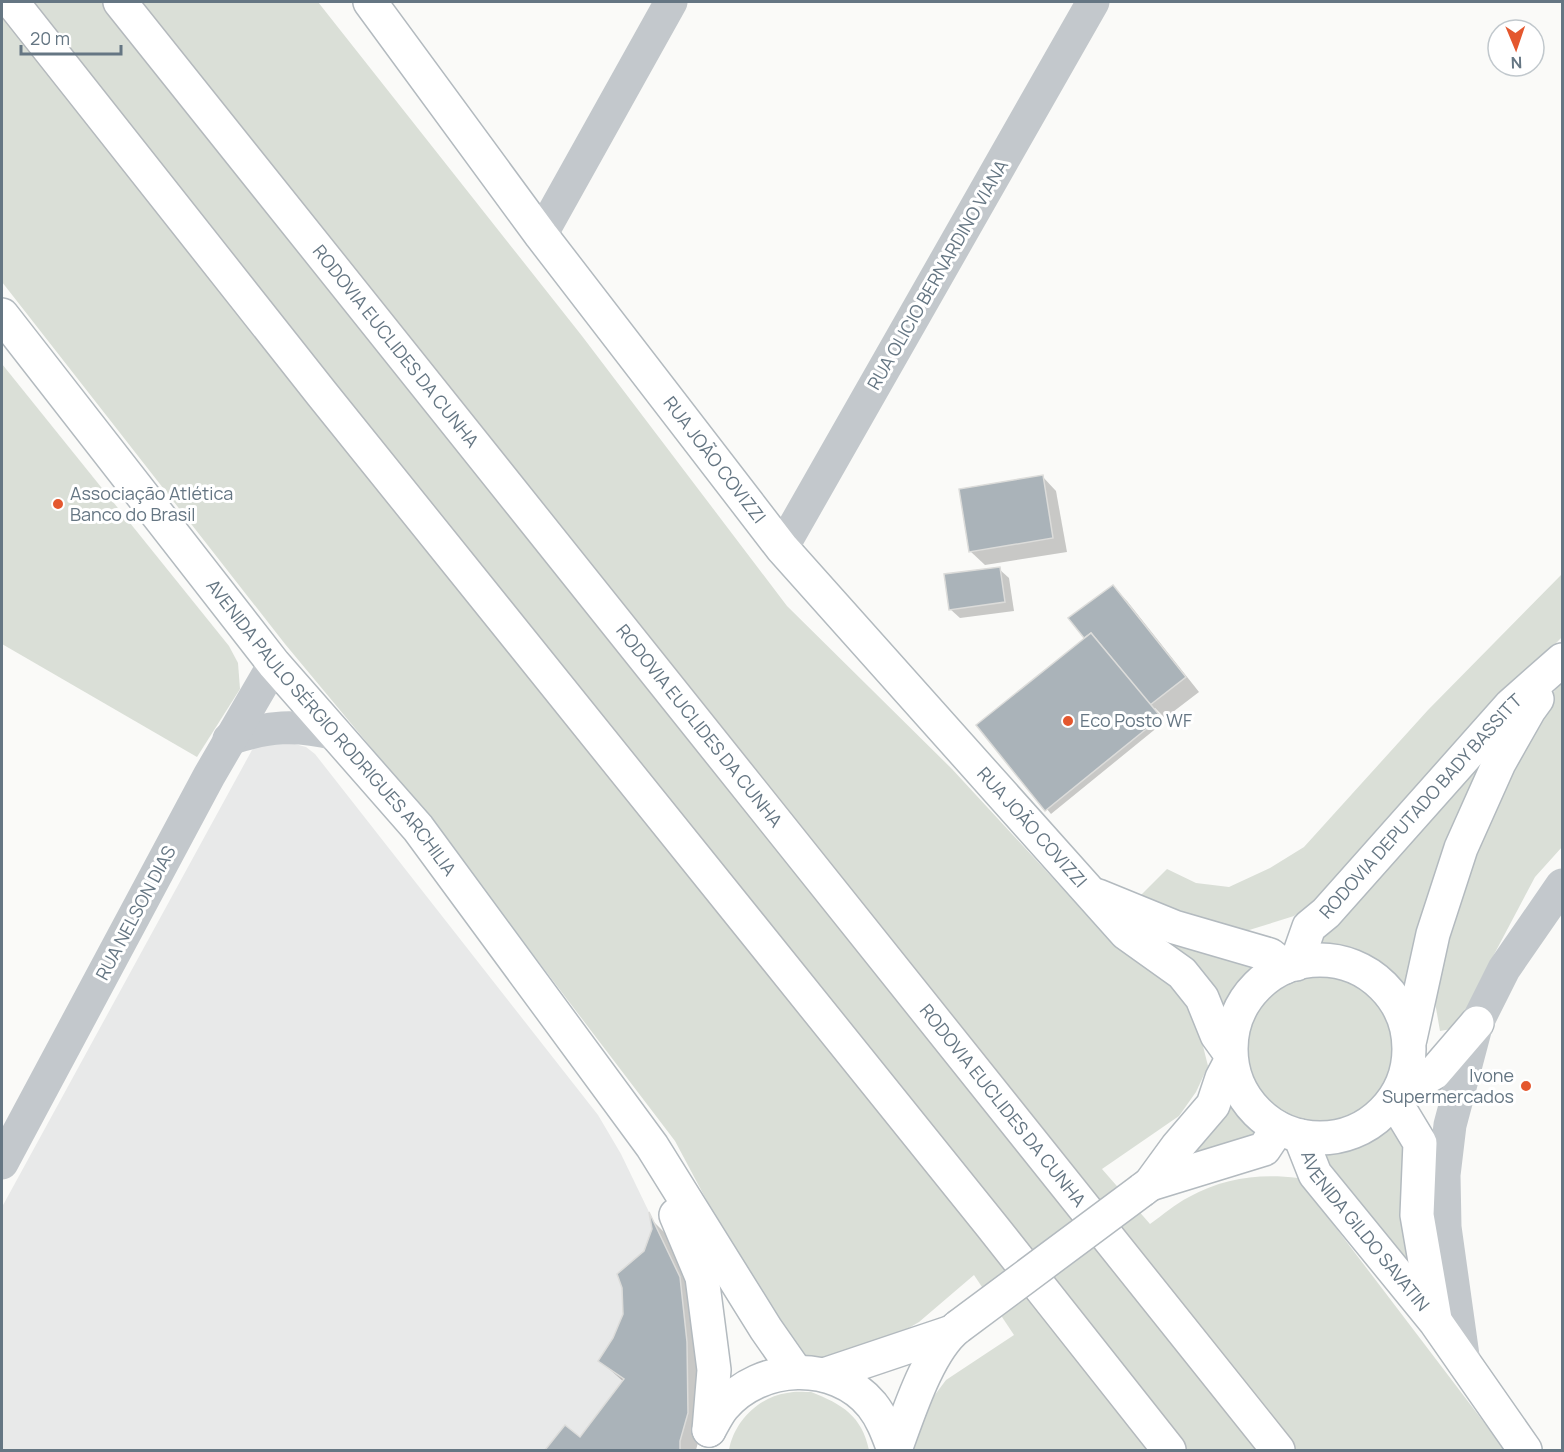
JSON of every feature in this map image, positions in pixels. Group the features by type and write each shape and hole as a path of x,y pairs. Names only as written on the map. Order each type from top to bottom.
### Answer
{"main road":[{"path":"12,2 329,403 1169,1450"},
{"name":"RODOVIA EUCLIDES DA CUNHA","path":"120,2 1278,1450"},
{"name":"RUA JOÃO COVIZZI","path":"370,2 541,235 782,548 1126,933 1182,973 1202,998 1217,1035 1230,1057"},
{"name":"AVENIDA PAULO SÉRGIO RODRIGUES ARCHILIA","path":"2,315 274,664 418,828 652,1146 766,1329 810,1373"},
{"name":"RODOVIA DEPUTADO BADY BASSITT","path":"1290,966 1309,927 1326,914 1511,705 1563,660"},
{"name":"RODOVIA DEPUTADO BADY BASSITT","path":"1409,1040 1433,934 1461,848 1498,763 1529,710 1563,667"},
{"name":"RUA JOÃO COVIZZI","path":"1090,893 1174,927 1270,955 1290,966"},
{"path":"1311,960 1331,960 1351,965 1384,986 1396,1002 1405,1020 1409,1040 1409,1061 1399,1090 1380,1115 1363,1127 1344,1135 1323,1138 1289,1132 1259,1115 1244,1098 1234,1076 1230,1057 1232,1030 1240,1008 1253,989 1270,974 1311,960"},
{"path":"1399,1090 1434,1073 1477,1023"},
{"path":"706,1440 723,1407 744,1388 769,1376 810,1373 953,1330 1146,1187 1212,1105 1230,1057"},
{"name":"AVENIDA GILDO SAVATIN","path":"1399,1090 1420,1143 1417,1215 1435,1321"},
{"path":"1146,1187 1264,1149 1289,1132"},
{"name":"AVENIDA GILDO SAVATIN","path":"1289,1132 1316,1174 1435,1321 1525,1450"},
{"name":"AVENIDA PAULO SÉRGIO RODRIGUES ARCHILIA","path":"652,1146 669,1199 702,1277 714,1370 706,1440"},
{"path":"895,1450 912,1402 927,1370 953,1330"},
{"path":"810,1373 850,1386 871,1404 886,1426 895,1450"}],"street":[{"path":"541,235 671,2"},
{"name":"RUA OLICIO BERNARDINO VIANA","path":"782,548 1093,2"},
{"name":"RUA NELSON DIAS","path":"2,1163 14,1118 274,664"},
{"path":"230,739 255,730 282,726 309,728 336,734"},
{"path":"1464,1363 1445,1227 1444,1175 1450,1125 1477,1023 1504,969 1563,885"}],"shaded area":[{"path":"2,2 318,2 582,336 787,606 952,769 1084,912 1176,986 1194,1010 1208,1066 1196,1092 1179,1116 1102,1169 1150,1224 1184,1200 1215,1185 1242,1178 1270,1176 1298,1178 1505,1450 908,1450 916,1420 946,1380 1014,1335 974,1275 919,1322 878,1346 822,1361 796,1354 772,1323 675,1141 423,810 285,644 2,282"},
{"name":"Associação Atlética Banco do Brasil","path":"2,364 229,646 238,663 240,689 197,757 2,644"},
{"path":"1562,574 1562,637 1508,692 1324,896 1294,916 1246,931 1212,927 1140,896 1167,869 1196,883 1229,887 1270,868 1304,847 1428,710"},
{"path":"1562,681 1562,847 1535,877 1480,981 1469,1026 1440,1031 1433,991 1462,885 1538,713"},
{"path":"1507,724 1406,987 1400,989 1381,970 1361,958 1339,952 1312,950 1337,917"},
{"path":"265,741 291,743 306,747 315,754 598,1115 621,1154 649,1212 652,1229 644,1251 617,1274 622,1288 623,1314 613,1338 598,1361 624,1379 580,1437 565,1426 545,1450 2,1450 2,1207 252,750"},
{"path":"1127,917 1265,970 1242,996 1228,1026"},
{"path":"1321,977 1349,982 1374,998 1390,1023 1395,1051 1390,1079 1374,1104 1349,1120 1321,1125 1293,1120 1268,1104 1252,1079 1247,1051 1252,1023 1268,998 1293,982"},
{"path":"1231,1087 1267,1134 1168,1177"},
{"path":"1387,1120 1396,1122 1405,1148 1422,1294 1318,1152 1347,1147 1366,1140"},
{"path":"811,1392 832,1401 856,1420 866,1438 869,1450 729,1450 736,1430 757,1405 776,1395"}],"building":[{"path":"1043,475 1053,538 969,552 959,489"},
{"path":"1000,567 1005,602 949,610 944,574"},
{"path":"1113,585 1186,677 1150,705 1091,633 1084,638 1068,618"},
{"name":"Eco Posto WF","path":"1091,633 1161,717 1045,811 976,725"},
{"path":"649,1212 680,1277 687,1342 688,1413 680,1441 680,1450 545,1450 565,1425 580,1437 624,1379 598,1361 613,1338 623,1314 622,1288 617,1274 644,1251 652,1229"}],"place":[{"name":"Associação Atlética Banco do Brasil","path":"58,504"},
{"name":"Eco Posto WF","path":"1068,721"},
{"name":"Ivone Supermercados","path":"1526,1086"}]}
